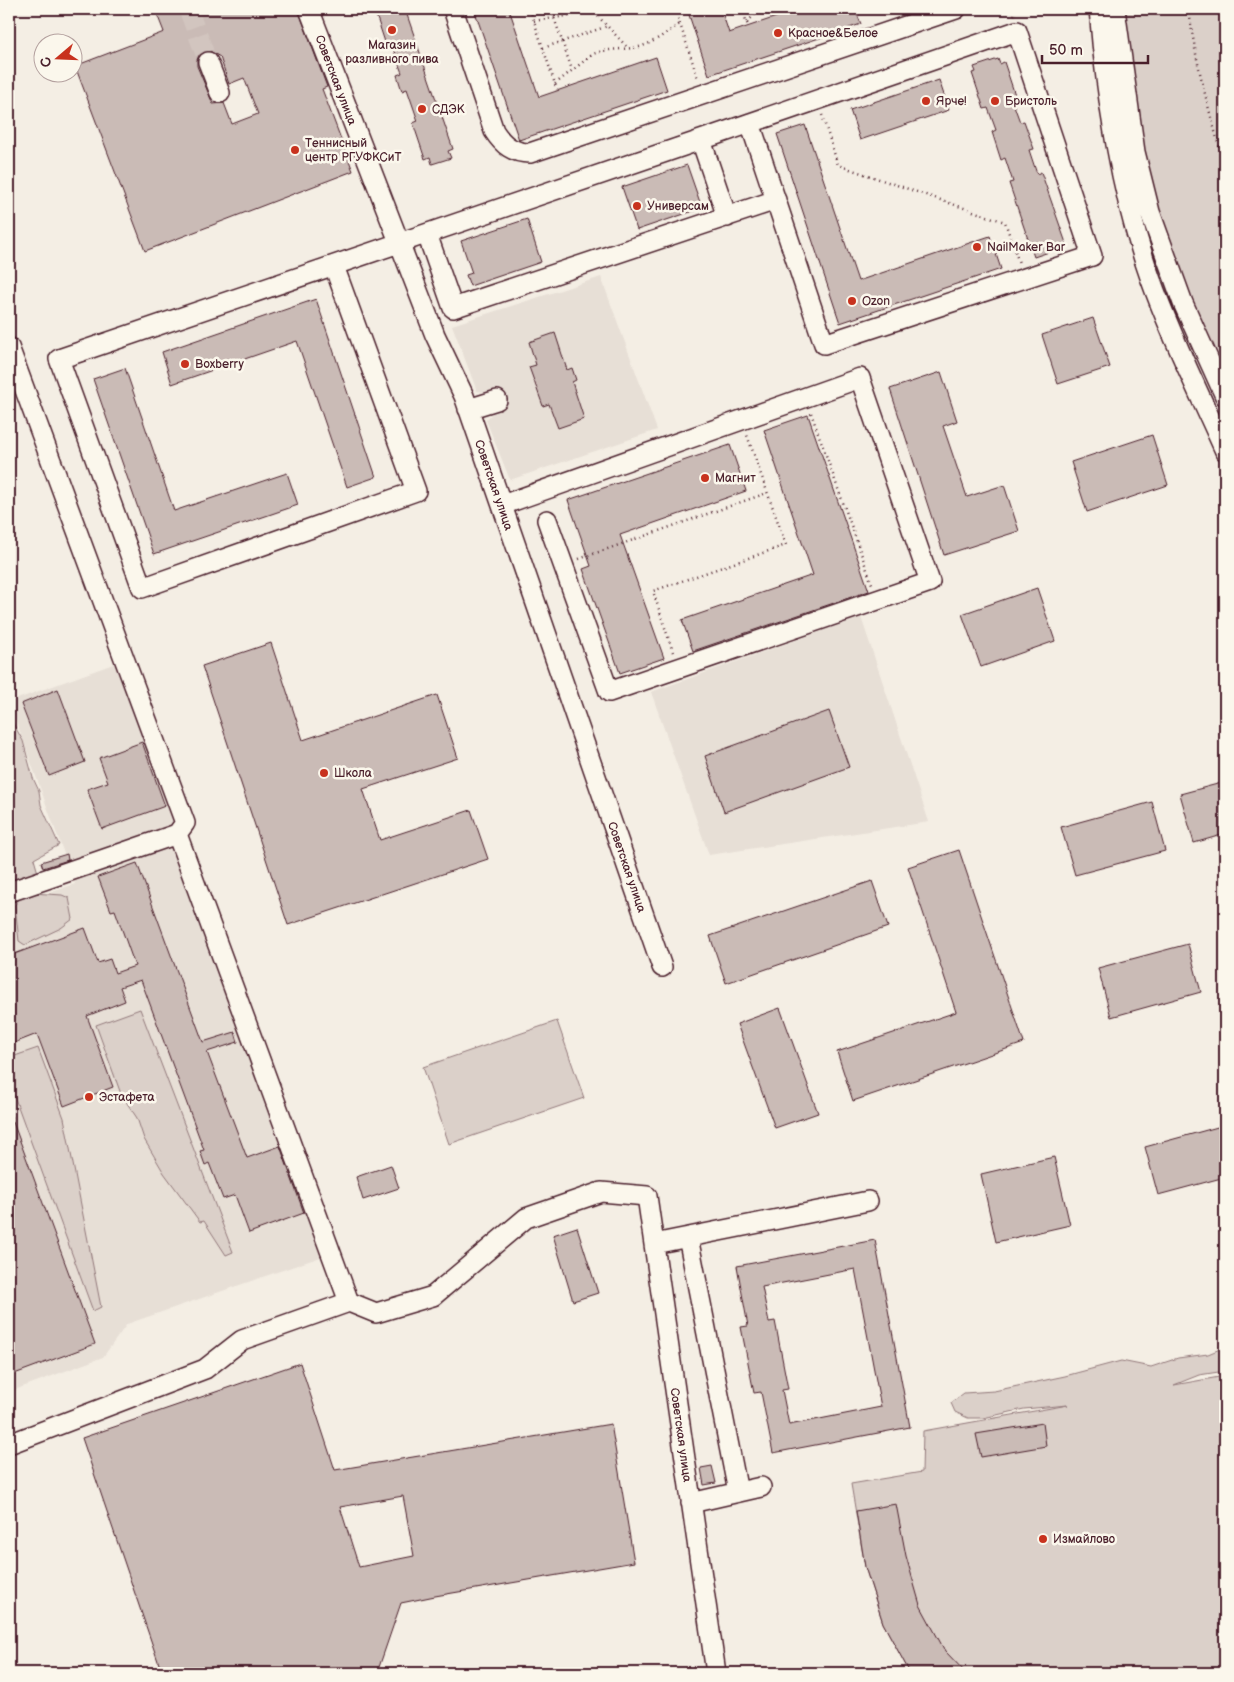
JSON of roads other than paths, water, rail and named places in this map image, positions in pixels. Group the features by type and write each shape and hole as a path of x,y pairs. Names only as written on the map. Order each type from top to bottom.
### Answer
{"street":[{"name":"Советская улица","path":"309,9 435,335 464,396 662,967"},
{"path":"452,9 494,131 501,142 516,151 530,153 956,9"},
{"path":"1099,9 1113,125 1124,185 1141,247 1162,308 1225,451"},
{"path":"1115,9 1135,152 1150,212 1183,303 1225,396"},
{"path":"334,266 416,491 142,588 59,359 334,266 400,244 427,234 1017,31 1092,256 824,344 750,123"},
{"path":"208,62 220,93"},
{"path":"701,140 727,217"},
{"path":"427,234 453,308 553,284 776,200"},
{"path":"9,347 185,823 177,834 9,892"},
{"path":"502,504 860,378 930,582 678,668 654,683 609,692 547,520"},
{"path":"468,409 497,400"},
{"path":"9,1444 205,1369 242,1340 349,1302 177,834"},
{"name":"Советская улица","path":"349,1302 376,1312 433,1296 526,1218 601,1192 647,1196 716,1673"},
{"path":"654,1244 868,1202"},
{"path":"688,1237 738,1492"},
{"path":"691,1503 761,1487"}],"tunnel":[{"path":"188,9 208,62"}],"place":[{"name":"Магазин разливного пива","path":"392,30"},
{"name":"Красное&Белое","path":"778,33"},
{"name":"Ярче!","path":"926,101"},
{"name":"Бристоль","path":"995,101"},
{"name":"СДЭК","path":"422,109"},
{"name":"Теннисный центр РГУФКСиТ","path":"295,150"},
{"name":"Универсам","path":"637,206"},
{"name":"NailMaker Bar","path":"977,247"},
{"name":"Ozon","path":"852,301"},
{"name":"Boxberry","path":"185,364"},
{"name":"Магнит","path":"705,478"},
{"name":"Школа","path":"324,773"},
{"name":"Эстафета","path":"89,1097"},
{"name":"Измайлово","path":"1043,1539"}]}
